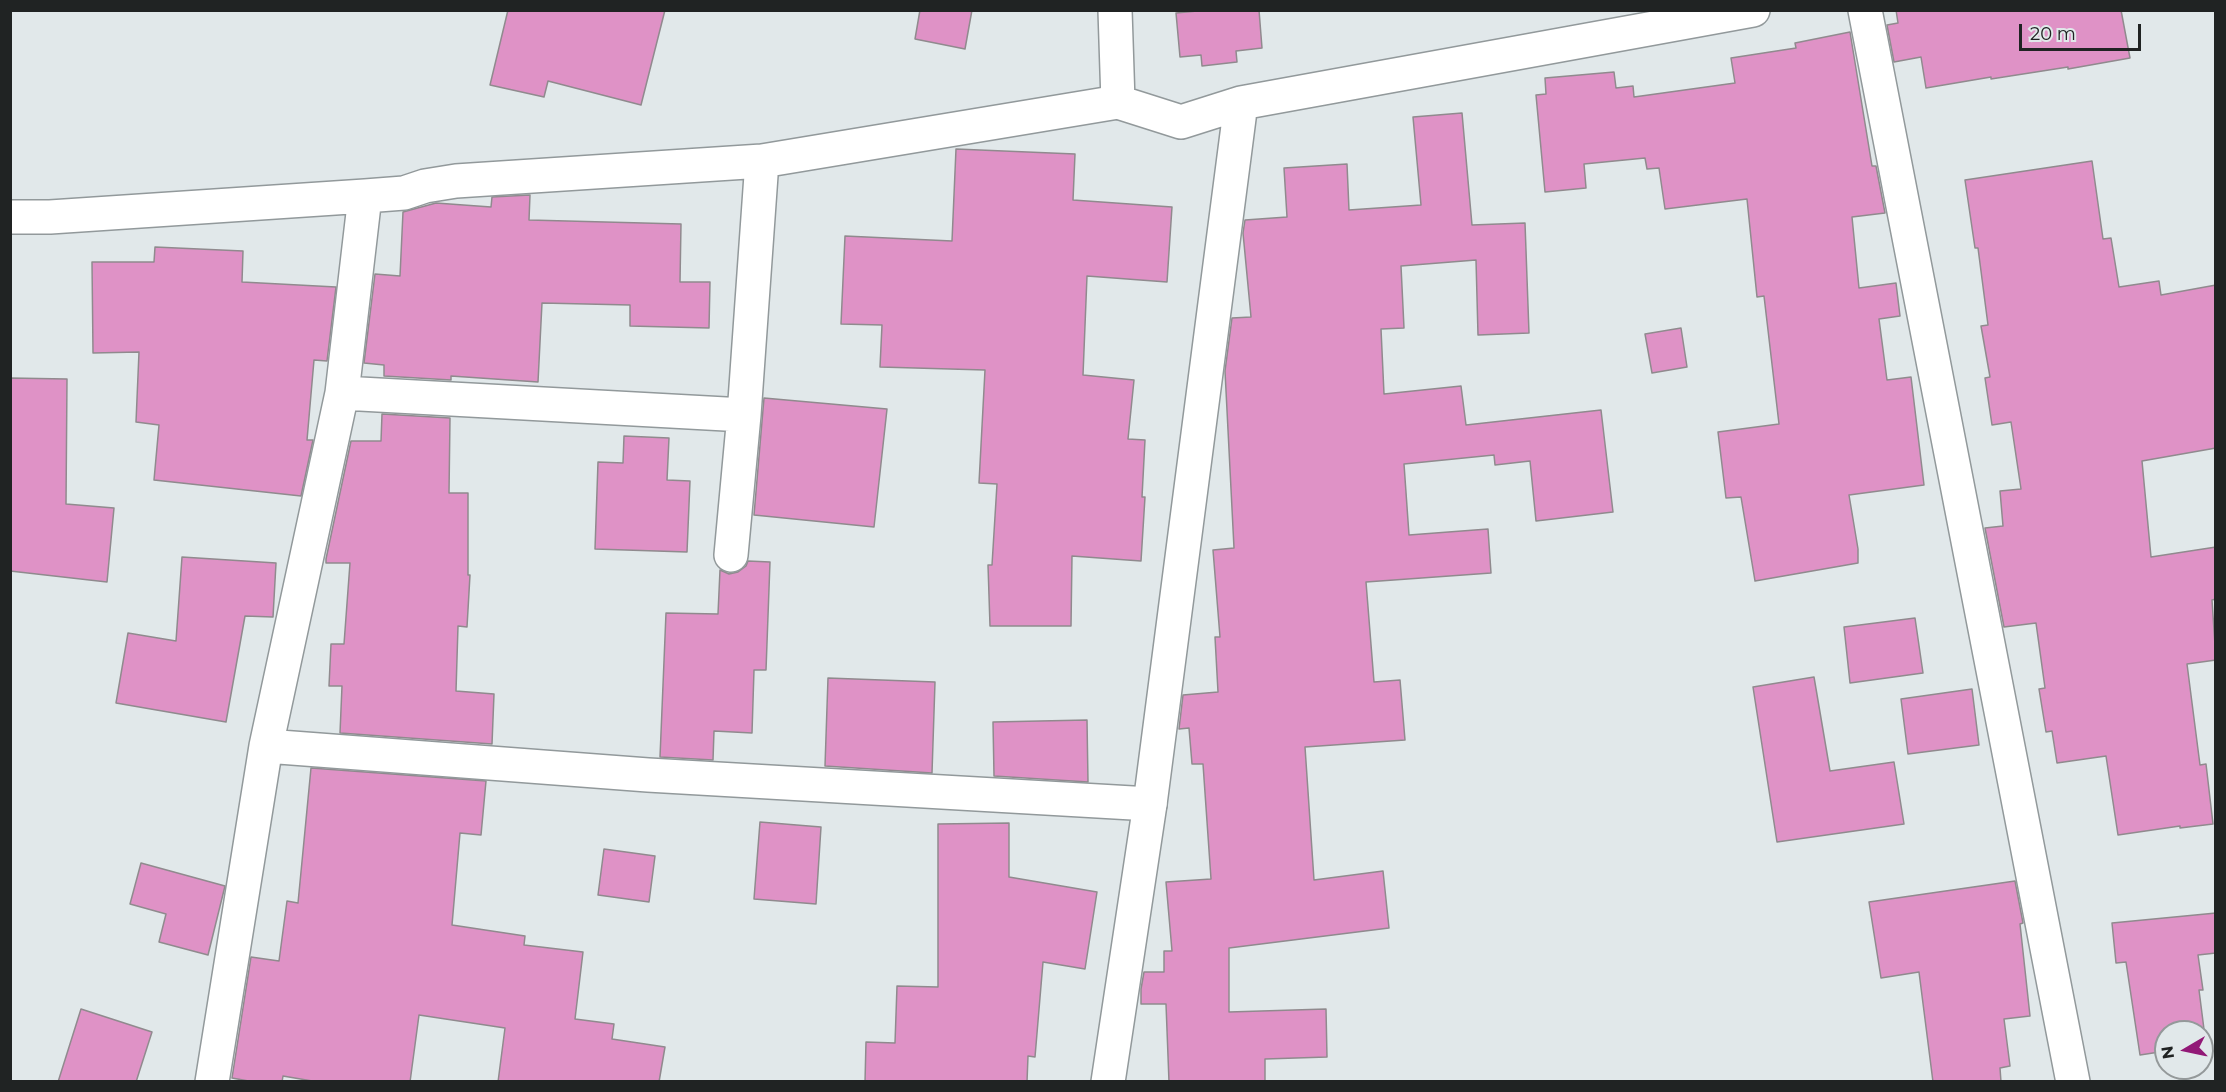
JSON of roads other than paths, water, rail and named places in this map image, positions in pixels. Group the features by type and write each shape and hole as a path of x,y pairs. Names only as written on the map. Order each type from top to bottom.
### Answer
{"street":[{"path":"1115,10 1118,102"},
{"path":"10,217 50,217 365,196 404,193 425,186 456,181 762,161 1118,102 1181,122 1241,103 1753,10"},
{"path":"1865,10 2073,1082"},
{"path":"1108,1082 1150,804 1241,103"},
{"path":"731,555 744,415 762,161"},
{"path":"212,1082 266,746 342,393 365,196"},
{"path":"342,393 744,415"},
{"path":"266,746 648,775 1150,804"}]}
